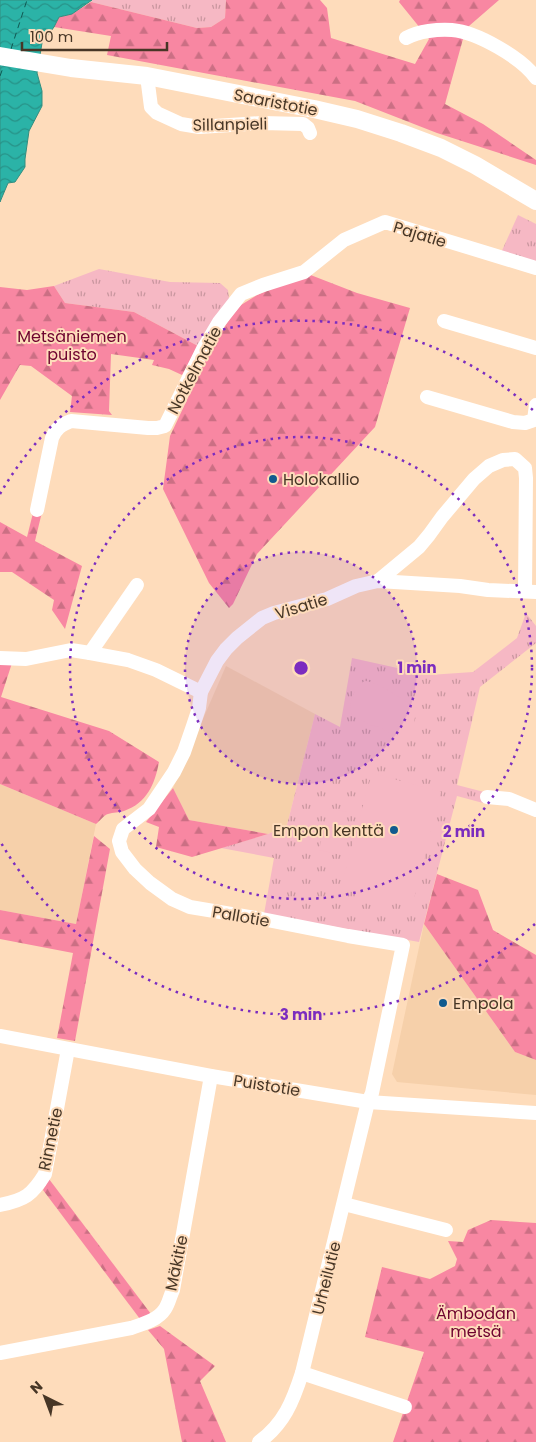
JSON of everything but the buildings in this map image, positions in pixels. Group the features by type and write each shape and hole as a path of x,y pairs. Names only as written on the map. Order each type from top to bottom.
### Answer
{"main road":[{"name":"Saaristotie","path":"0,56 71,68 147,76 357,119 441,148 476,165 536,201"}],"street":[{"path":"406,38 420,32 451,30 469,34 487,41 514,56 536,78"},
{"name":"Sillanpieli","path":"147,76 151,107 157,113 181,124 199,127 262,123 303,124 310,133"},
{"name":"Pajatie","path":"234,302 241,294 304,272 344,240 385,222 536,268"},
{"name":"Notkelmatie","path":"37,510 55,430 60,425 71,421 148,428 165,426 203,349 219,322 234,302"},
{"path":"444,321 536,348"},
{"path":"426,397 514,422 525,423 534,420 536,405"},
{"path":"378,581 419,547 442,516 474,479 488,466 503,460 515,459 525,468 531,591"},
{"name":"Visatie","path":"123,829 150,809 174,772 184,752 199,708 201,692 217,661 226,649 262,618 327,599 356,586 378,581 460,586 488,590 531,591"},
{"path":"90,653 137,585"},
{"path":"0,658 26,659 71,650 90,653 128,660 156,670 201,692"},
{"path":"487,797 509,799 536,810"},
{"name":"Pallotie","path":"123,829 119,841 122,852 135,869 172,899 190,907 402,945"},
{"name":"Urheilutie","path":"259,1442 275,1428 288,1411 302,1374 368,1102 372,1093 402,945"},
{"name":"Puistotie","path":"0,1036 211,1076 368,1102 536,1114"},
{"name":"Rinnetie","path":"0,1205 16,1202 27,1197 45,1174 68,1049"},
{"name":"Mäkitie","path":"0,1353 130,1328 144,1324 155,1318 165,1309 173,1290 211,1076"},
{"path":"344,1204 446,1230"},
{"path":"302,1374 405,1407"}],"shaded area":[{"path":"226,666 315,714 287,825 268,834 189,820 173,788"},
{"path":"0,784 96,824 76,924 0,910"},
{"name":"Empola","path":"424,924 515,1052 536,1060 536,1095 397,1082 392,1074"}],"green space":[{"path":"92,0 226,0 225,18 211,27 197,28 91,2"},
{"path":"226,0 320,0 327,8 331,38 415,64 429,39 399,2 400,0 499,0 469,26 463,39 445,104 483,124 536,160 536,165 437,133 355,101 107,55 111,36 54,27 59,17 72,14 91,2 197,28 211,27 225,18"},
{"path":"518,215 536,224 536,264 500,255"},
{"path":"99,269 170,282 220,283 228,290 229,299 198,346 134,312 65,303 54,286"},
{"path":"308,274 357,293 410,308 375,427 257,554 233,604 229,608 209,583 163,489 170,436 210,351 230,318 241,305 257,295"},
{"name":"Metsäniemen puisto","path":"54,286 65,303 134,312 198,346 182,375 169,369 152,365 154,360 111,354 109,411 112,415 70,412 72,396 31,366 20,365 0,400 0,287 27,290"},
{"path":"34,509 42,512 35,541 82,566 65,629 52,610 54,600 12,572 0,572 0,522 27,537"},
{"path":"526,613 536,626 536,643 480,687 457,785 488,793 483,803 457,796 419,942 264,914 274,858 221,848 268,834 287,825 315,714 340,727 352,658 429,675 473,672 517,638"},
{"path":"0,663 12,663 1,697 109,731 159,762 155,778 144,798 132,808 106,815 96,824 0,784"},
{"path":"366,681 387,689 421,710 402,739 352,715 351,700 355,690"},
{"name":"Empon kenttä","path":"372,773 441,792 412,907 340,889"},
{"path":"173,788 189,820 268,834 192,857 156,847 159,827 146,822"},
{"path":"329,808 347,812 337,854 319,850"},
{"path":"94,836 110,849 75,1041 57,1038 73,953 0,939 0,910 76,924"},
{"path":"437,874 478,890 493,930 536,955 536,1060 515,1052 424,924"},
{"path":"49,1179 151,1314 140,1319 43,1190"},
{"name":"Ämbodan metsä","path":"491,1220 536,1223 536,1442 393,1442 424,1352 365,1337 382,1267 430,1279 455,1266 457,1259 448,1241 463,1242 468,1230"},
{"path":"160,1326 215,1366 200,1381 226,1442 182,1442 164,1349 148,1330"}],"water":[{"path":"0,0 92,0 72,14 59,17 42,43 37,73 42,91 42,106 29,131 25,167 15,182 8,183 0,202"}],"ferry route":[{"path":"11,49 27,0"},
{"path":"0,76 4,65"}],"place":[{"name":"Holokallio","path":"273,479"},
{"name":"Empon kenttä","path":"394,830"},
{"name":"Empola","path":"443,1003"}]}
